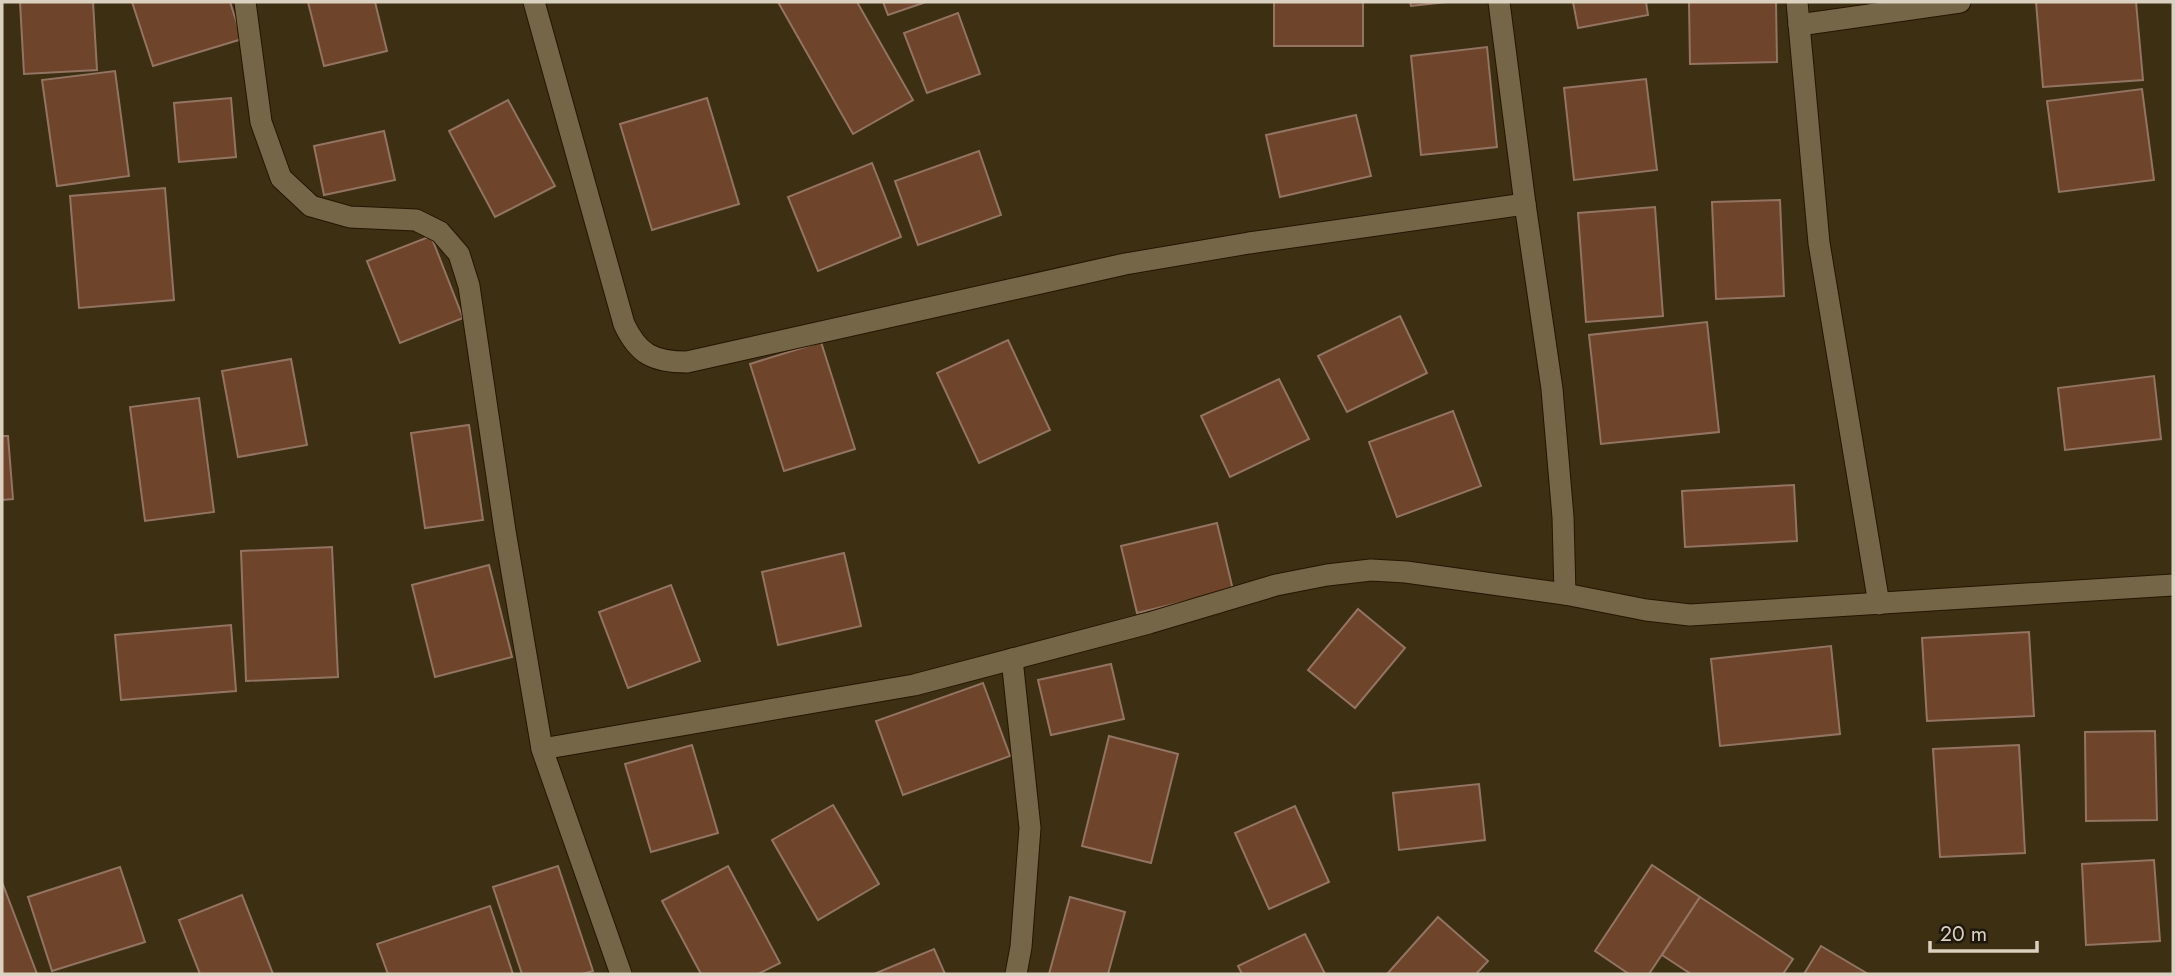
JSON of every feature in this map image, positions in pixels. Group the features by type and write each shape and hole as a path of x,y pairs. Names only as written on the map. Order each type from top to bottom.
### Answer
{"street":[{"path":"245,2 261,122 281,178 311,206 350,217 416,220 440,232 459,254 469,286 505,531 542,749 621,974"},
{"path":"534,2 624,324 632,342 648,355 667,362 687,362 1125,264 1262,241 1525,204"},
{"path":"1499,2 1552,389 1563,517 1565,594"},
{"path":"1797,2 1819,243 1879,604"},
{"path":"1799,25 1959,2"},
{"path":"542,749 914,685 1149,624 1276,585 1370,570 1406,572 1565,594 1646,610 1690,615 2173,585"},
{"path":"1012,659 1030,828 1021,947 1016,974"}],"building":[{"path":"20,2 93,2 97,70 24,74"},
{"path":"132,2 230,2 242,39 153,66"},
{"path":"308,2 375,2 387,51 324,66"},
{"path":"778,2 857,2 913,100 853,134"},
{"path":"883,2 926,2 888,15"},
{"path":"1274,2 1363,2 1363,46 1274,46"},
{"path":"1410,2 1447,2 1411,6"},
{"path":"1573,2 1646,2 1648,15 1578,28"},
{"path":"1689,2 1776,2 1777,62 1690,64"},
{"path":"2036,2 2136,2 2143,80 2043,87"},
{"path":"958,13 980,74 927,93 904,33"},
{"path":"1487,47 1497,147 1421,155 1411,56"},
{"path":"115,71 129,176 57,186 42,80"},
{"path":"1646,79 1657,170 1574,180 1564,88"},
{"path":"2142,89 2154,180 2059,192 2047,101"},
{"path":"231,98 236,157 179,162 174,103"},
{"path":"707,98 739,204 652,230 620,124"},
{"path":"508,100 555,186 495,217 449,131"},
{"path":"1356,115 1371,176 1280,197 1266,135"},
{"path":"384,131 395,180 324,195 314,146"},
{"path":"979,151 1001,215 918,245 895,181"},
{"path":"872,163 901,237 818,271 788,197"},
{"path":"165,188 174,300 79,308 70,196"},
{"path":"1780,200 1784,296 1716,299 1712,202"},
{"path":"1655,207 1663,316 1586,322 1578,213"},
{"path":"431,236 463,318 400,343 367,261"},
{"path":"1400,316 1427,373 1347,412 1318,356"},
{"path":"1707,322 1719,432 1601,444 1589,335"},
{"path":"1008,340 1050,430 979,463 937,373"},
{"path":"821,342 855,449 784,471 750,364"},
{"path":"291,359 307,445 238,457 222,371"},
{"path":"2154,376 2161,439 2065,450 2058,388"},
{"path":"1279,379 1309,439 1230,477 1201,416"},
{"path":"199,398 214,512 145,521 130,407"},
{"path":"1453,411 1481,486 1397,517 1369,442"},
{"path":"469,425 483,520 425,528 411,433"},
{"path":"2,436 8,436 13,499 2,500"},
{"path":"1794,485 1797,541 1685,547 1682,491"},
{"path":"1217,523 1233,590 1137,613 1121,546"},
{"path":"332,547 338,677 246,681 241,551"},
{"path":"844,553 861,626 778,645 762,572"},
{"path":"489,565 512,657 435,677 412,585"},
{"path":"671,585 700,661 628,688 599,612"},
{"path":"1358,609 1405,648 1355,708 1308,670"},
{"path":"231,625 236,691 121,700 115,635"},
{"path":"2029,632 2034,716 1927,721 1922,638"},
{"path":"1831,646 1840,734 1720,746 1711,659"},
{"path":"1111,664 1124,719 1051,735 1038,680"},
{"path":"983,683 1010,756 903,795 876,721"},
{"path":"2155,731 2157,820 2086,821 2085,732"},
{"path":"1109,736 1178,754 1151,863 1082,846"},
{"path":"692,745 718,833 651,852 625,764"},
{"path":"2019,745 2025,853 1940,857 1933,749"},
{"path":"1479,784 1485,840 1399,850 1393,793"},
{"path":"833,805 879,884 818,920 772,840"},
{"path":"1295,806 1329,882 1269,909 1235,833"},
{"path":"2154,860 2160,941 2086,945 2082,864"},
{"path":"1652,865 1700,897 1649,974 1629,974 1595,951"},
{"path":"558,866 593,971 582,974 522,974 493,887"},
{"path":"728,866 780,963 758,974 701,974 662,901"},
{"path":"120,867 145,942 52,971 28,897"},
{"path":"2,882 37,974 2,974"},
{"path":"242,895 273,974 200,974 179,920"},
{"path":"1070,897 1125,912 1108,974 1049,974"},
{"path":"1700,897 1793,959 1783,974 1691,974 1662,955"},
{"path":"490,906 513,974 388,974 377,944"},
{"path":"1438,917 1488,961 1476,974 1387,974"},
{"path":"1305,934 1325,974 1242,974 1238,966"},
{"path":"1821,946 1868,974 1804,974"},
{"path":"934,949 945,974 874,974"}]}
